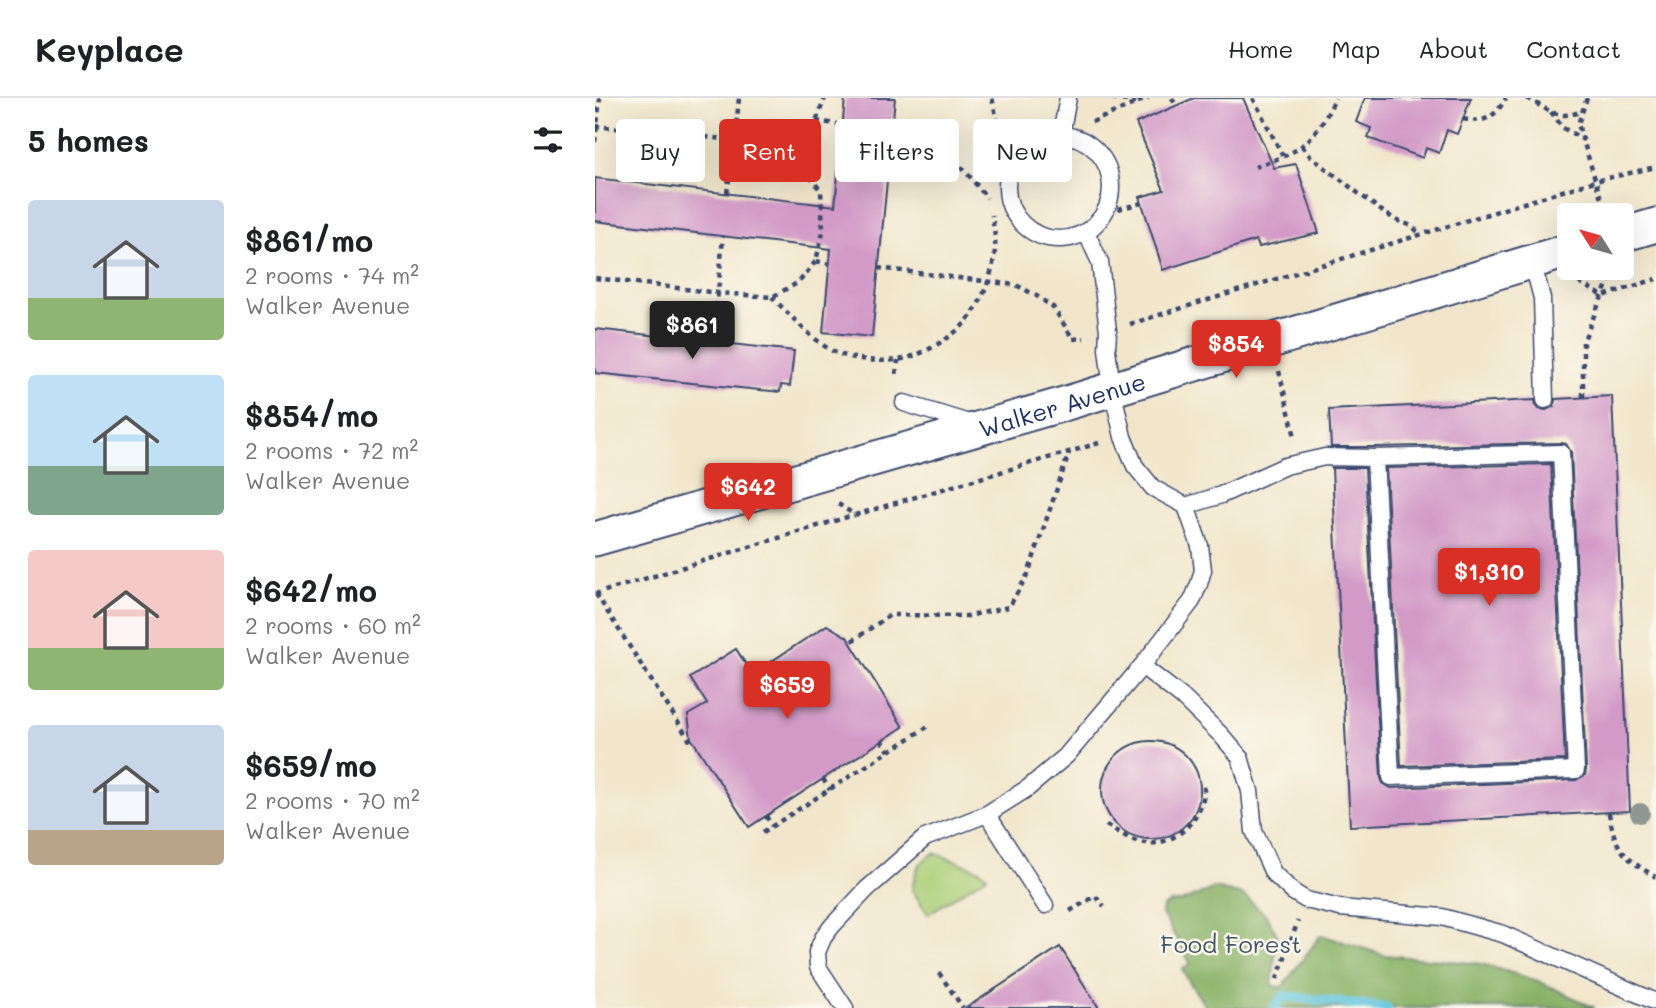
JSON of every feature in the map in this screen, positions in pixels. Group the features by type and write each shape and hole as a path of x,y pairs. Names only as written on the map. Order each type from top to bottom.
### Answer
{"street":[{"path":"1635,231 1656,225"},
{"name":"Walker Avenue","path":"595,540 982,427 1532,261 1557,263"}],"lane":[{"path":"1064,119 1068,98"},
{"path":"1007,182 1010,207 1017,220 1028,230 1042,237 1056,239 1072,238 1086,232 1100,220 1109,202 1111,183 1107,164 1096,149 1080,138 1072,136"},
{"path":"845,1008 818,967 817,952 832,926 867,889 925,838 987,814 1028,788 1066,756 1142,666 1192,601 1203,570 1200,546 1186,506 1153,488 1135,466 1123,437 1112,388 1100,262 1086,232"},
{"path":"1532,261 1542,299 1545,400"},
{"path":"904,403 982,427"},
{"path":"1186,506 1221,495 1285,466 1325,457 1561,453 1576,771 1391,777 1375,458"},
{"path":"1142,666 1182,697 1240,757 1250,791 1254,831 1273,873 1293,892 1306,900 1340,908 1442,917 1503,934 1656,1002"},
{"path":"987,814 1045,905"}],"path":[{"path":"595,142 600,98"},
{"path":"737,119 739,98"},
{"path":"817,119 825,98"},
{"path":"992,98 997,119"},
{"path":"1112,98 1136,103"},
{"path":"1092,122 1148,98"},
{"path":"1172,98 1176,106"},
{"path":"1253,98 1283,156"},
{"path":"1255,167 1302,146 1329,112 1335,98"},
{"path":"1463,119 1473,121 1491,117 1500,109 1506,98"},
{"path":"1527,98 1567,116 1583,110"},
{"path":"1587,98 1579,124 1602,203"},
{"path":"1551,111 1563,128 1584,140"},
{"path":"596,127 719,139"},
{"path":"1302,146 1311,157 1379,209 1412,226 1420,234"},
{"path":"959,165 987,198"},
{"path":"1125,326 1595,181 1656,167"},
{"path":"727,193 729,182"},
{"path":"595,278 772,297 799,282 815,261 823,232 821,191 814,182"},
{"path":"1118,209 1142,203"},
{"path":"772,297 808,332 835,353 862,360 898,360 916,355 948,338 966,323 978,305 988,281 996,247 992,215"},
{"path":"711,337 723,236"},
{"path":"815,261 830,264"},
{"path":"878,268 1016,285 1053,307 1073,339 1086,338"},
{"path":"1603,296 1656,279"},
{"path":"1586,280 1603,296"},
{"path":"1583,397 1583,342 1609,280"},
{"path":"896,374 898,360"},
{"path":"1277,364 1296,437"},
{"path":"692,744 595,594 1103,442"},
{"path":"852,641 890,615 968,615 1009,607 1028,574 1069,453"},
{"path":"833,501 855,515"},
{"path":"763,832 927,727"},
{"path":"881,740 889,751"},
{"path":"823,779 829,790"},
{"path":"1106,825 1132,839 1155,844 1173,837 1191,824 1198,813 1205,796 1204,786 1201,787"},
{"path":"1609,813 1618,848 1629,860 1656,877"},
{"path":"766,816 772,826"},
{"path":"1069,911 1095,896 1104,906"},
{"path":"1277,979 1294,933"},
{"path":"939,972 963,1008"}],"green space":[{"path":"934,853 980,870 987,876 928,914 912,890 918,868"},
{"name":"Food Forest","path":"1214,888 1243,895 1266,915 1277,935 1272,986 1282,987 1321,935 1384,955 1482,964 1538,981 1595,1008 1206,1008 1182,970 1191,964 1162,914 1163,907 1171,902 1181,902"}],"building":[{"path":"845,98 895,98 893,119 843,119"},
{"path":"1194,98 1243,98 1274,168 1296,164 1319,233 1259,247 1256,240 1163,270 1140,197 1164,190 1136,123"},
{"path":"1365,98 1471,98 1457,134 1447,130 1439,153 1426,148 1423,158 1368,138 1371,128 1356,122"},
{"path":"595,178 616,182 835,206 837,182 887,182 872,337 823,332 831,249 595,221"},
{"path":"595,329 794,351 790,386 781,385 780,392 595,373"},
{"path":"1612,396 1630,811 1350,826 1332,468 1365,468 1383,783 1391,788 1576,780 1585,775 1586,770 1571,452 1566,444 1561,443 1331,447 1329,410 1535,400 1539,409 1546,410 1554,406 1555,399"},
{"path":"1551,464 1565,760 1401,766 1386,468"},
{"path":"827,625 847,637 903,727 749,827 691,738 688,715 707,704 690,678 736,649 752,674"},
{"path":"1151,741 1170,745 1186,755 1196,771 1200,790 1196,809 1186,825 1170,835 1151,839 1132,835 1116,825 1106,809 1102,790 1106,771 1116,755 1132,745"},
{"path":"1060,947 1099,1008 966,1008"}],"waterway":[{"path":"1274,1008 1284,996 1387,1008"}]}
